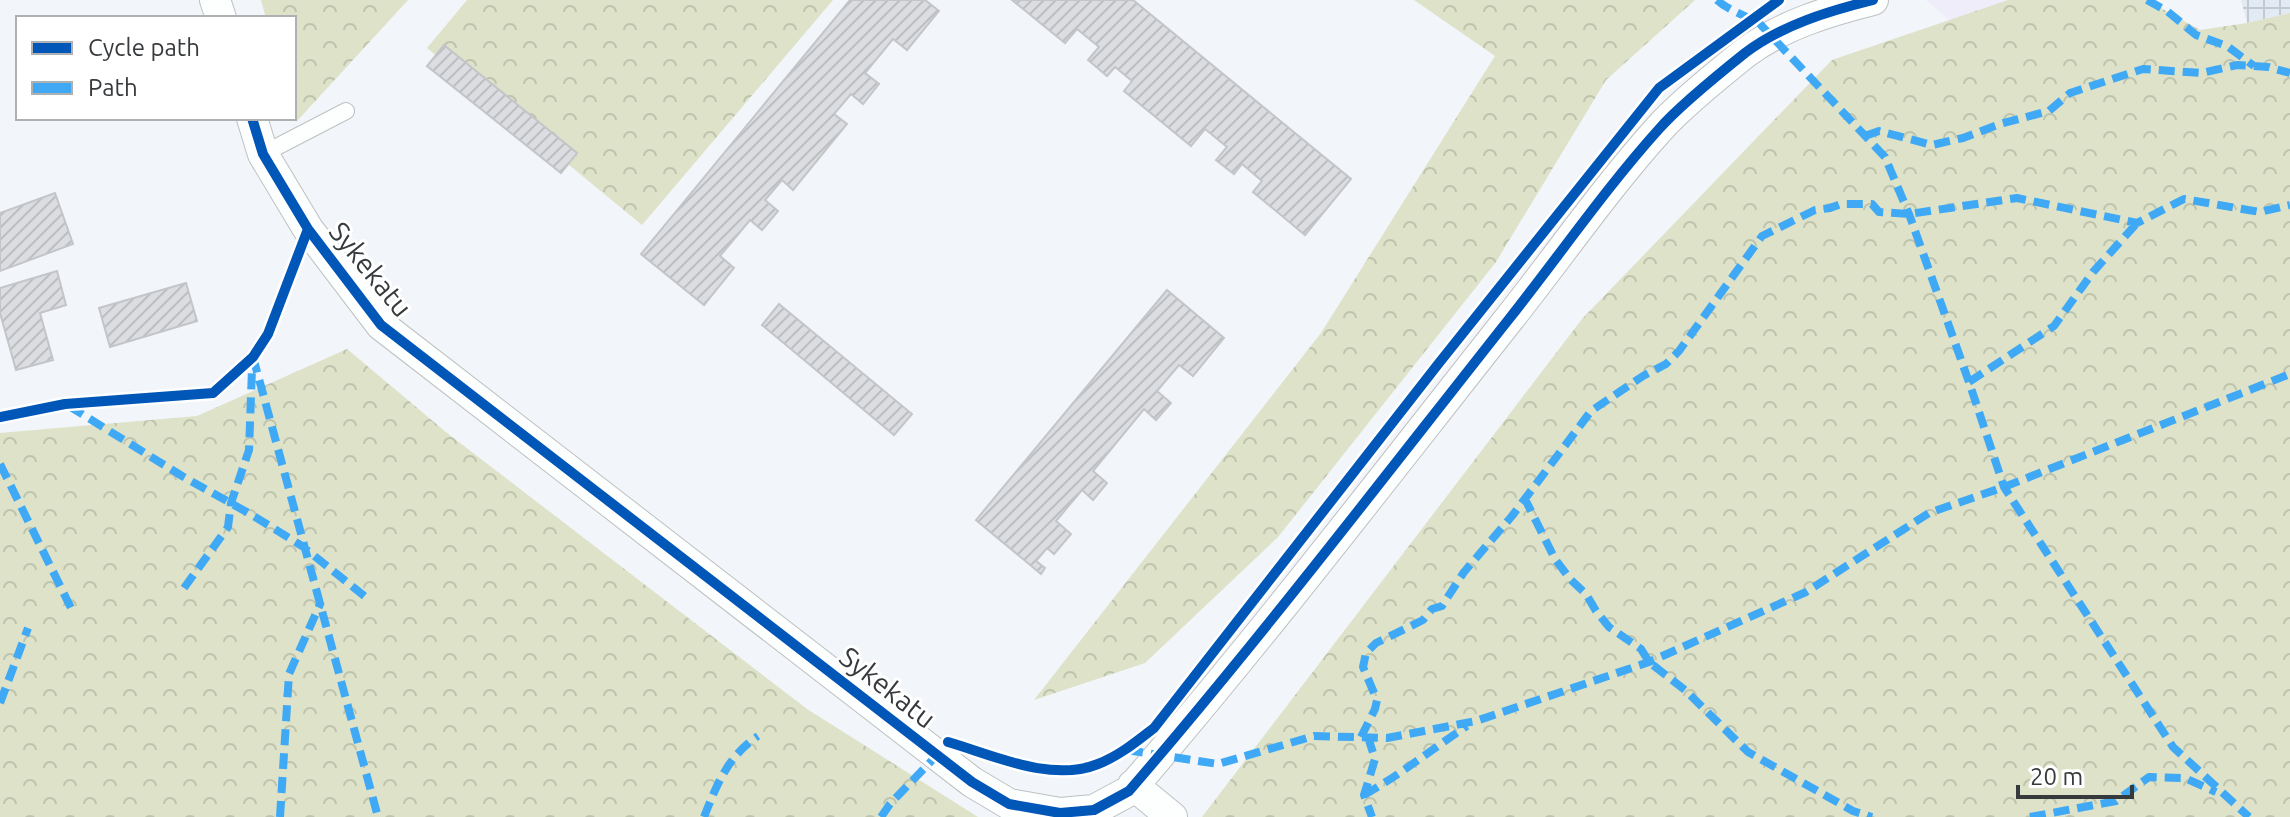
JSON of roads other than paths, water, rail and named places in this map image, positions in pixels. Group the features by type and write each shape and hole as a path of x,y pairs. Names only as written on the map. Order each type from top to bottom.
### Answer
{"street":[{"name":"Sykekatu","path":"253,120 263,154 308,229 381,325 972,782 1009,804 1060,813 1094,810 1133,785 1351,519 1661,127 1746,53 1772,35 1837,9 1873,0"},
{"path":"1133,785 1172,817"}],"lane":[{"path":"263,154 346,111"}]}
